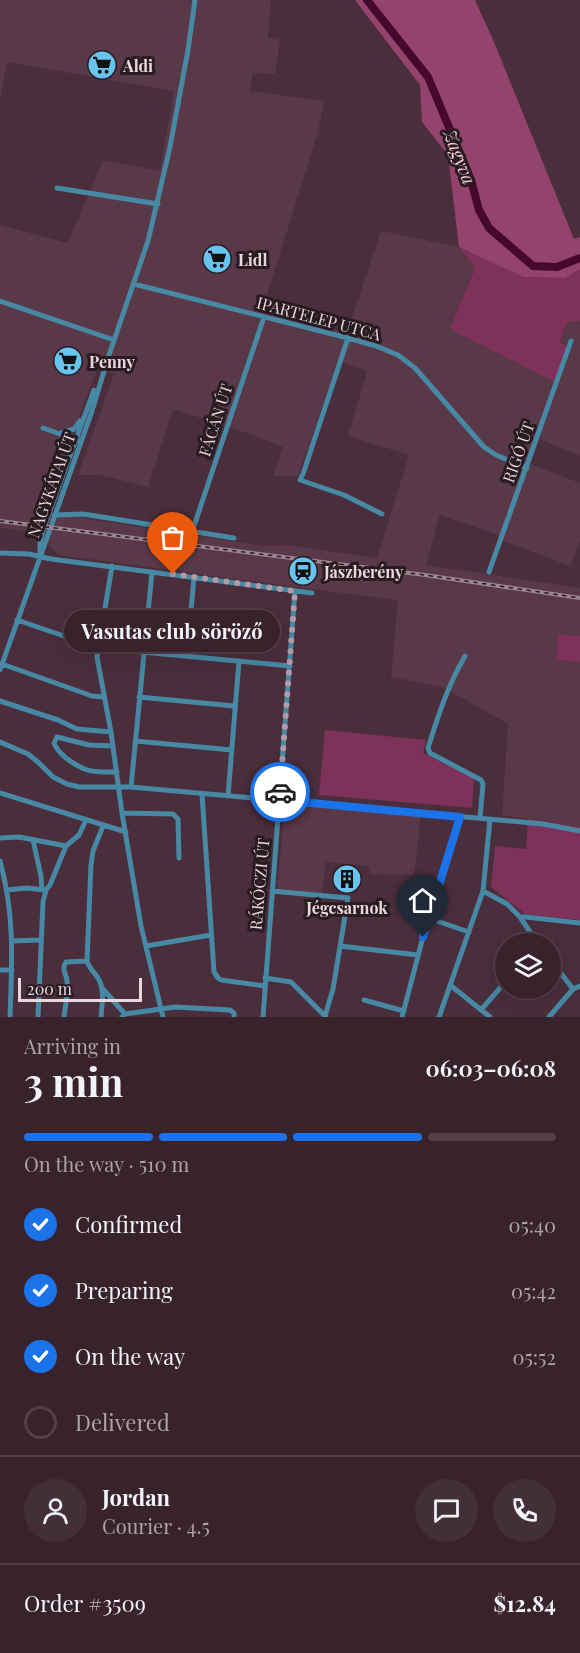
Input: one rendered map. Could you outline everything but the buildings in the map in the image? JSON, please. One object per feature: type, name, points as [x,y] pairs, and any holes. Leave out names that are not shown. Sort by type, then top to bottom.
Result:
[{"type":"street","name":"NAGYKÁTAI ÚT","points":[[39,556],[148,241],[158,204],[188,50],[195,0]]},
{"type":"street","points":[[57,188],[158,204]]},
{"type":"street","name":"IPARTELEP UTCA","points":[[134,284],[376,346],[398,355],[415,368],[484,447],[526,468]]},
{"type":"street","points":[[0,301],[114,340]]},
{"type":"street","name":"FÁCÁN ÚT","points":[[192,532],[264,317]]},
{"type":"street","points":[[348,339],[300,480],[344,495],[382,514]]},
{"type":"street","name":"RIGÓ ÚT","points":[[489,572],[571,341]]},
{"type":"street","name":"NAGYKÁTAI ÚT","points":[[39,556],[44,527],[67,464],[79,440],[86,409],[108,358]]},
{"type":"street","points":[[59,434],[79,425],[86,409]]},
{"type":"street","points":[[43,428],[79,440]]},
{"type":"street","points":[[59,434],[69,444],[67,464]]},
{"type":"street","points":[[54,515],[83,514],[234,538]]},
{"type":"street","points":[[0,553],[29,554],[312,593]]},
{"type":"street","points":[[39,556],[17,620],[3,651],[1,667],[92,696],[104,697]]},
{"type":"street","points":[[112,566],[97,657],[141,926],[163,1014]]},
{"type":"street","points":[[131,788],[152,572]]},
{"type":"street","points":[[187,655],[194,577]]},
{"type":"street","name":"RÁKÓCZI ÚT","points":[[263,1017],[295,591]]},
{"type":"street","points":[[17,620],[99,648],[290,666]]},
{"type":"street","points":[[465,656],[454,675],[428,748],[430,753],[482,780],[480,818]]},
{"type":"street","points":[[228,796],[238,661]]},
{"type":"street","points":[[139,697],[234,706]]},
{"type":"street","points":[[0,700],[77,729],[111,732]]},
{"type":"street","points":[[113,746],[89,745],[57,737],[54,743],[60,753],[79,768],[90,771],[117,772]]},
{"type":"street","points":[[135,741],[232,750]]},
{"type":"street","points":[[0,742],[28,754],[53,777],[67,784],[79,786],[119,787],[480,818],[543,824],[580,831]]},
{"type":"street","points":[[0,793],[126,832]]},
{"type":"street","points":[[202,794],[214,972],[221,980],[265,986]]},
{"type":"street","points":[[122,813],[173,814],[178,819],[179,858]]},
{"type":"street","points":[[364,1000],[403,1014],[428,918],[460,817]]},
{"type":"street","points":[[439,1017],[483,891],[490,819]]},
{"type":"street","points":[[7,890],[27,888],[44,890],[50,885],[66,846],[79,835],[86,820]]},
{"type":"street","points":[[103,826],[93,851],[91,865],[87,961],[88,967],[98,978],[103,989],[123,1016],[163,1014],[175,1007],[230,1010],[234,1013],[234,1017]]},
{"type":"street","points":[[0,838],[33,840],[66,846]]},
{"type":"street","points":[[33,840],[44,890],[38,1017]]},
{"type":"street","points":[[0,861],[12,921],[10,1017]]},
{"type":"street","points":[[272,891],[348,897],[333,989],[326,1017]]},
{"type":"street","points":[[483,891],[507,904],[520,917],[530,933]]},
{"type":"street","points":[[520,917],[580,923]]},
{"type":"street","points":[[428,918],[469,932]]},
{"type":"street","points":[[146,946],[211,935]]},
{"type":"street","points":[[12,941],[40,940]]},
{"type":"street","points":[[340,946],[418,955]]},
{"type":"street","points":[[64,1017],[67,981],[63,971],[64,963],[87,961]]},
{"type":"street","points":[[0,970],[12,970]]},
{"type":"street","points":[[561,973],[573,988]]},
{"type":"street","points":[[265,978],[291,982],[326,1017]]},
{"type":"street","points":[[450,985],[490,1017]]},
{"type":"street","points":[[549,1017],[573,988],[580,986]]},
{"type":"street","points":[[101,1017],[103,989]]},
{"type":"street","points":[[482,1010],[495,994]]},
{"type":"shaded area","points":[[0,0],[271,0],[268,38],[280,40],[275,74],[253,73],[250,91],[324,101],[318,132],[262,311],[347,333],[381,231],[459,247],[475,267],[451,329],[568,347],[560,342],[567,322],[580,321],[580,456],[539,439],[530,464],[580,483],[580,541],[571,566],[503,541],[504,537],[440,515],[426,565],[580,588],[580,636],[559,634],[556,660],[580,662],[580,827],[502,815],[508,724],[443,687],[391,677],[398,600],[59,555],[34,532],[0,528],[0,225],[68,243],[103,160],[160,171],[174,91],[7,62],[0,100]],"holes":[[[338,361],[367,371],[348,436],[409,455],[377,558],[287,545],[263,546],[44,512],[98,367],[114,374],[78,475],[101,475],[148,487],[173,409],[283,447],[273,476],[298,476]]]},
{"type":"shaded area","points":[[355,0],[475,0],[574,239],[580,237],[580,269],[565,278],[523,277],[459,247],[448,155],[422,122],[420,85]]},
{"type":"shaded area","points":[[459,247],[523,277],[565,278],[580,269],[580,321],[567,322],[560,342],[568,347],[555,382],[450,329],[475,268]]},
{"type":"shaded area","points":[[558,634],[580,636],[580,662],[556,660]]},
{"type":"shaded area","points":[[325,730],[426,740],[423,753],[474,778],[472,808],[319,795]]},
{"type":"shaded area","points":[[285,804],[421,815],[414,875],[370,874],[369,866],[326,862],[322,894],[277,889]]},
{"type":"shaded area","points":[[528,819],[580,827],[580,920],[525,914],[491,887],[495,846],[526,849]]},
{"type":"waterway","name":"Zagyva","points":[[367,0],[428,77],[471,180],[479,210],[489,228],[533,266],[557,267],[580,258]]},
{"type":"railway","points":[[0,521],[425,575],[580,598]]},
{"type":"way so far","points":[[173,574],[295,591],[280,792]]},
{"type":"place","name":"Aldi","points":[[102,65]]},
{"type":"place","name":"Lidl","points":[[217,259]]},
{"type":"place","name":"Penny","points":[[68,361]]},
{"type":"place","name":"Jászberény","points":[[303,571]]},
{"type":"place","name":"Vasutas club söröző","points":[[173,574]]},
{"type":"place","name":"Jégcsarnok","points":[[347,879]]},
{"type":"route","points":[[280,792],[279,800],[460,817],[423,937]]}]
